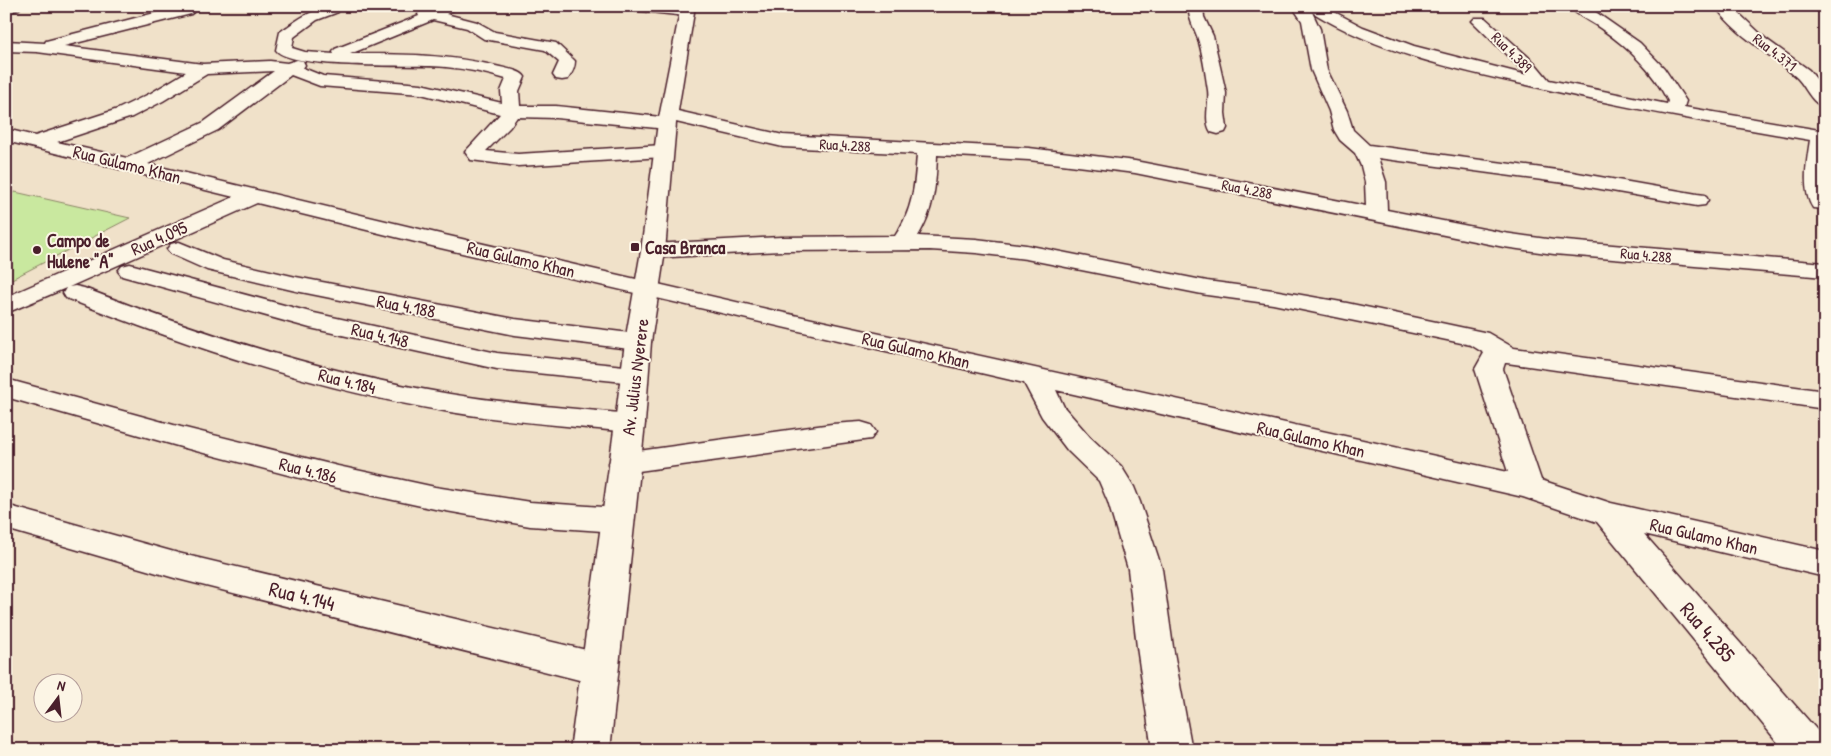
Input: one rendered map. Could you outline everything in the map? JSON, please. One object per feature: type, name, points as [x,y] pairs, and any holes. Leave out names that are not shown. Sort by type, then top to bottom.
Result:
[{"type":"street","points":[[6,9],[14,6]]},
{"type":"street","points":[[37,47],[186,11],[191,8],[189,6]]},
{"type":"street","points":[[413,6],[428,16],[472,26],[490,36],[550,46],[567,61],[567,66],[562,74]]},
{"type":"street","points":[[129,165],[211,126],[289,68],[391,34],[452,6]]},
{"type":"street","points":[[632,6],[687,9]]},
{"type":"street","points":[[1196,6],[1196,17],[1205,36],[1216,93],[1218,128]]},
{"type":"street","points":[[1576,6],[1615,32],[1657,68],[1677,101],[1674,110]]},
{"type":"street","name":"Rua 4.371","points":[[1722,6],[1760,42],[1803,74],[1825,102]]},
{"type":"street","points":[[1376,214],[1377,195],[1375,178],[1364,150],[1347,136],[1342,128],[1338,109],[1322,81],[1317,67],[1315,41],[1307,14],[1308,7],[1355,29],[1473,68],[1674,110],[1822,136],[1816,164],[1816,185],[1821,202]]},
{"type":"street","points":[[333,9],[312,17],[285,36],[284,50],[321,58],[439,60],[488,67],[516,77],[510,91],[511,111],[478,148],[476,152],[478,156],[518,160],[663,152]]},
{"type":"street","name":"Av. Julius Nyerere","points":[[590,750],[630,423],[638,342],[653,251],[663,152],[687,9]]},
{"type":"street","name":"Rua 4.389","points":[[1480,21],[1528,66],[1543,84]]},
{"type":"street","points":[[6,46],[37,47],[203,69],[270,66],[289,68]]},
{"type":"street","name":"Rua 4.288","points":[[289,68],[320,81],[421,89],[511,111],[668,119],[783,141],[1038,155],[1135,167],[1504,240],[1554,247],[1825,270]]},
{"type":"street","points":[[36,142],[125,113],[157,97],[203,69]]},
{"type":"street","name":"Rua Gulamo Khan","points":[[6,135],[436,240],[1528,487],[1608,514],[1825,564]]},
{"type":"street","points":[[902,243],[919,217],[924,204],[927,148]]},
{"type":"street","points":[[1364,150],[1572,178],[1698,200]]},
{"type":"street","name":"Rua 4.095","points":[[6,306],[257,195]]},
{"type":"street","points":[[653,251],[780,244],[879,245],[902,243],[954,244],[1026,252],[1207,288],[1310,304],[1479,339],[1507,355]]},
{"type":"street","name":"Rua 4.188","points":[[179,249],[215,265],[236,271],[457,317],[515,327],[638,342]]},
{"type":"street","name":"Rua 4.148","points":[[130,271],[310,320],[489,359],[536,366],[634,375]]},
{"type":"street","name":"Rua 4.184","points":[[75,293],[137,318],[231,349],[344,381],[424,399],[493,409],[630,423]]},
{"type":"street","points":[[1528,487],[1489,369],[1494,357],[1507,355],[1825,400]]},
{"type":"street","points":[[1036,377],[1052,411],[1079,444],[1110,474],[1124,502],[1145,569],[1172,750]]},
{"type":"street","name":"Rua 4.186","points":[[6,388],[181,437],[338,477],[406,492],[530,514],[617,520]]},
{"type":"street","points":[[624,463],[832,434],[861,432]]},
{"type":"street","name":"Rua 4.285","points":[[1608,514],[1809,750]]},
{"type":"street","name":"Rua 4.144","points":[[6,518],[178,566],[599,669]]},
{"type":"green space","name":"Campo de Hulene \"A\"","points":[[15,192],[130,218],[6,282],[6,196]]},
{"type":"place","name":"Casa Branca","points":[[635,247]]},
{"type":"place","name":"Campo de Hulene \"A\"","points":[[37,250]]}]
